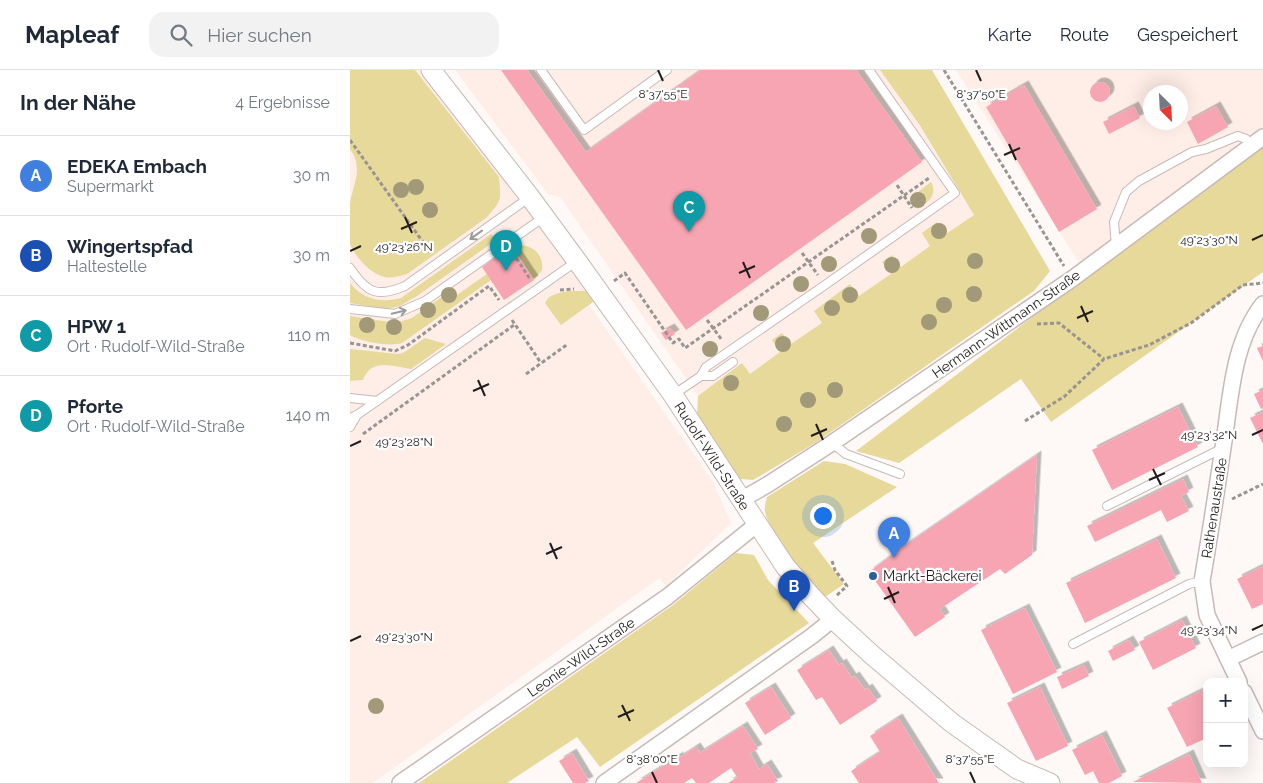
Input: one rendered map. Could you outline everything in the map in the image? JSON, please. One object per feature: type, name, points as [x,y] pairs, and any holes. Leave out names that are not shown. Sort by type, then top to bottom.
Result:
[{"type":"street","name":"Rudolf-Wild-Straße","points":[[431,70],[530,197],[673,395],[756,525],[785,566],[827,614],[912,691],[952,723],[1018,769],[1050,783]]},
{"type":"street","name":"Hermann-Wittmann-Straße","points":[[741,500],[832,443],[1072,279],[1263,137]]},
{"type":"street","name":"Rathenaustraße","points":[[1237,678],[1208,615],[1202,581],[1234,375],[1244,336],[1263,304]]},
{"type":"street","name":"Leonie-Wild-Straße","points":[[400,783],[667,597],[756,525]]},
{"type":"street","points":[[604,783],[812,636],[827,614]]},
{"type":"street","points":[[1228,659],[1263,642]]},
{"type":"street","points":[[1248,700],[1263,730]]},
{"type":"lane","points":[[541,70],[584,130],[667,70]]},
{"type":"lane","points":[[673,395],[700,376],[706,367],[955,193],[869,70]]},
{"type":"lane","points":[[1116,246],[1114,222],[1126,192],[1139,182],[1192,152],[1206,149],[1238,136],[1246,139],[1250,145]]},
{"type":"lane","points":[[350,268],[368,288],[377,293],[390,292],[405,286],[530,197]]},
{"type":"lane","points":[[350,309],[396,314],[425,302],[544,217]]},
{"type":"lane","points":[[350,427],[354,417],[577,261]]},
{"type":"lane","points":[[700,376],[713,376],[733,362]]},
{"type":"lane","points":[[350,398],[377,402]]},
{"type":"lane","points":[[832,443],[846,454],[900,474]]},
{"type":"lane","points":[[1107,506],[1222,448]]},
{"type":"lane","points":[[1073,644],[1189,584],[1202,581]]},
{"type":"path","points":[[944,70],[1072,279]]},
{"type":"path","points":[[350,140],[437,263]]},
{"type":"path","points":[[557,291],[563,289],[587,289],[592,297],[625,273],[673,343],[679,339],[685,348],[939,170]]},
{"type":"path","points":[[897,185],[919,218]]},
{"type":"path","points":[[504,257],[512,251],[531,279]]},
{"type":"path","points":[[802,254],[808,262]]},
{"type":"path","points":[[1025,421],[1066,396],[1104,359],[1149,345],[1190,323],[1243,286],[1263,283]]},
{"type":"path","points":[[350,343],[395,351],[408,345],[489,286]]},
{"type":"path","points":[[506,311],[541,363]]},
{"type":"path","points":[[512,320],[517,316]]},
{"type":"path","points":[[707,320],[730,351]]},
{"type":"path","points":[[1034,325],[1059,323],[1104,359]]},
{"type":"path","points":[[358,437],[514,325]]},
{"type":"path","points":[[526,374],[568,344]]},
{"type":"path","points":[[1214,509],[1263,484]]},
{"type":"path","points":[[827,614],[847,586],[835,570],[832,561]]},
{"type":"shaded area","points":[[350,70],[431,70],[602,297],[589,305],[713,482],[731,523],[666,586],[659,578],[373,783],[350,783]]},
{"type":"shaded area","points":[[350,70],[415,70],[499,177],[499,200],[486,218],[407,274],[401,276],[387,277],[373,272],[360,260],[350,243],[350,204],[357,170],[354,156],[350,149]]},
{"type":"shaded area","points":[[455,70],[886,70],[1015,282],[748,468],[560,197],[548,194]]},
{"type":"shaded area","points":[[880,70],[932,70],[1050,271],[1034,291],[815,443],[753,480],[740,479],[697,416],[698,396],[742,363],[750,374],[780,352],[772,340],[782,333],[791,344],[822,323],[814,311],[850,284],[859,296],[891,274],[882,262],[892,255],[901,267],[930,246],[922,233],[937,222],[946,234],[974,215],[919,124]]},
{"type":"shaded area","points":[[956,70],[1263,70],[1263,132],[1082,267]]},
{"type":"shaded area","points":[[1263,142],[1263,272],[1051,422],[1021,379],[899,463],[856,451]]},
{"type":"shaded area","points":[[931,182],[933,195],[918,209],[910,198]]},
{"type":"shaded area","points":[[491,234],[496,240],[400,306],[387,309],[350,303],[350,283],[355,289],[373,299],[401,298]]},
{"type":"shaded area","points":[[519,245],[533,249],[539,255],[542,270],[534,280],[512,247]]},
{"type":"shaded area","points":[[487,274],[491,280],[402,343],[376,343],[361,340],[350,335],[350,316],[396,323],[412,318],[453,289],[457,295]]},
{"type":"shaded area","points":[[568,291],[586,291],[593,302],[561,325],[545,303],[552,296]]},
{"type":"shaded area","points":[[425,338],[446,344],[411,369],[390,365],[377,366],[367,373],[363,380],[350,381],[350,349],[397,354],[403,353]]},
{"type":"shaded area","points":[[824,461],[845,464],[897,487],[813,543],[844,584],[825,597],[782,546],[769,524],[765,510],[767,497]]},
{"type":"shaded area","points":[[736,553],[754,555],[768,580],[809,623],[600,767],[577,737],[507,783],[419,783],[673,605]]},
{"type":"building","points":[[501,70],[527,70],[586,152],[701,70],[856,70],[922,162],[686,330]]},
{"type":"building","points":[[1100,82],[1107,85],[1110,92],[1107,99],[1100,102],[1093,99],[1090,92],[1093,85]]},
{"type":"building","points":[[1024,85],[1097,209],[1059,232],[986,107]]},
{"type":"building","points":[[1134,106],[1140,118],[1109,134],[1103,122]]},
{"type":"building","points":[[1216,106],[1228,127],[1198,144],[1188,121]]},
{"type":"building","points":[[512,247],[534,280],[504,300],[482,267]]},
{"type":"building","points":[[670,328],[675,334],[666,340],[661,333]]},
{"type":"building","points":[[1263,346],[1263,361],[1257,348]]},
{"type":"building","points":[[1263,390],[1263,408],[1261,409],[1254,394]]},
{"type":"building","points":[[1178,407],[1198,447],[1112,490],[1092,450]]},
{"type":"building","points":[[1263,412],[1263,444],[1250,418]]},
{"type":"building","points":[[1037,455],[1032,555],[1005,574],[1000,569],[940,609],[945,617],[915,637],[869,572]]},
{"type":"building","points":[[1183,479],[1189,492],[1181,496],[1189,511],[1167,522],[1161,510],[1095,542],[1087,526]]},
{"type":"building","points":[[1157,539],[1176,578],[1085,623],[1066,583]]},
{"type":"building","points":[[1263,566],[1263,604],[1252,609],[1237,579]]},
{"type":"building","points":[[1025,608],[1057,672],[1013,694],[981,630]]},
{"type":"building","points":[[1182,620],[1196,648],[1153,670],[1139,642]]},
{"type":"building","points":[[1129,640],[1135,650],[1113,661],[1108,651]]},
{"type":"building","points":[[829,650],[839,665],[842,663],[852,678],[855,676],[865,690],[868,688],[877,701],[840,725],[822,697],[816,700],[797,670]]},
{"type":"building","points":[[1084,665],[1089,676],[1062,689],[1057,677]]},
{"type":"building","points":[[771,687],[791,718],[765,735],[745,703]]},
{"type":"building","points":[[1040,687],[1068,746],[1036,761],[1007,703]]},
{"type":"building","points":[[1203,690],[1203,740],[1187,747],[1167,708]]},
{"type":"building","points":[[898,718],[939,783],[859,783],[851,771],[880,752],[870,736]]},
{"type":"building","points":[[743,726],[758,749],[750,753],[759,769],[767,764],[778,781],[774,783],[728,783],[737,777],[731,768],[709,783],[696,783],[692,778],[684,783],[636,783],[696,747],[700,753]]},
{"type":"building","points":[[1102,735],[1122,776],[1109,783],[1099,783],[1093,771],[1085,775],[1072,750]]},
{"type":"building","points":[[572,753],[589,781],[573,783],[559,761]]},
{"type":"building","points":[[1189,754],[1202,783],[1133,782]]},
{"type":"place","name":"HPW 1","points":[[689,232]]},
{"type":"place","name":"Pforte","points":[[506,271]]},
{"type":"place","name":"EDEKA Embach","points":[[894,558]]},
{"type":"place","name":"Markt-Bäckerei","points":[[873,576]]},
{"type":"place","name":"Wingertspfad","points":[[794,611]]}]
